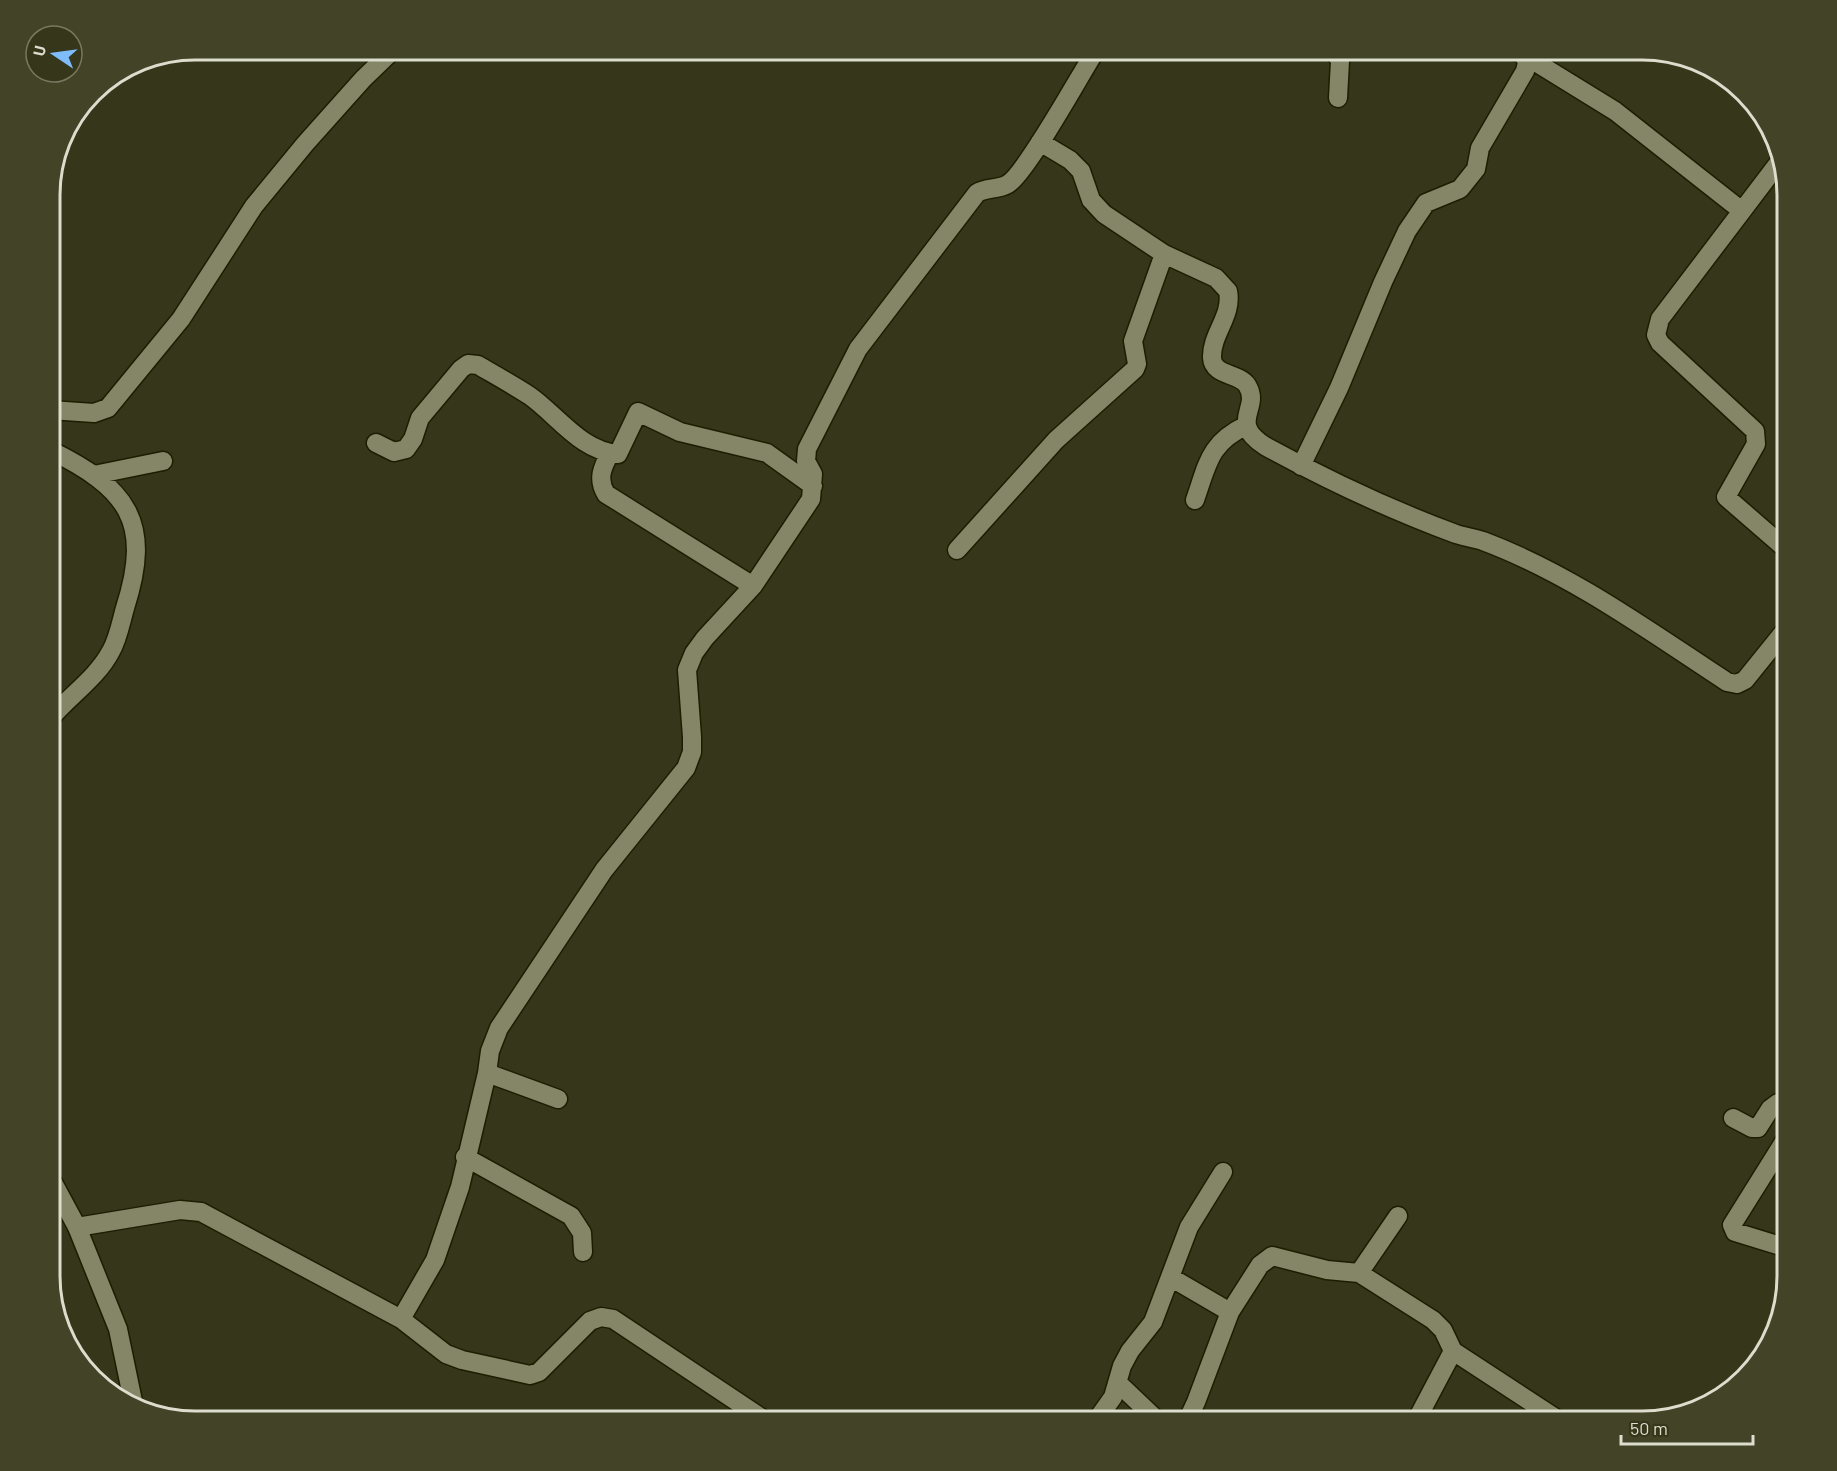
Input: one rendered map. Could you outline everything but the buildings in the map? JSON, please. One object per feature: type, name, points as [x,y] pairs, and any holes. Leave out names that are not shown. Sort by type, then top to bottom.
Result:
[{"type":"street","points":[[60,411],[94,413],[108,408],[181,319],[254,206],[327,120],[384,60]]},
{"type":"street","points":[[401,1319],[435,1260],[460,1187],[465,1157],[487,1074],[490,1051],[499,1028],[532,975],[604,870],[686,768],[692,752],[687,670],[694,653],[753,586],[812,499],[813,474],[806,461],[807,449],[860,345],[977,193],[1008,184],[1040,142],[1090,60]]},
{"type":"street","points":[[1338,98],[1340,60]]},
{"type":"street","points":[[1301,466],[1339,388],[1407,231],[1426,203],[1460,189],[1476,169],[1480,148],[1525,71],[1527,63],[1525,60]]},
{"type":"street","points":[[1531,60],[1615,111],[1742,211]]},
{"type":"street","points":[[1040,142],[1070,160],[1081,171],[1094,206],[1164,254],[1216,278],[1228,291],[1230,302],[1228,311],[1213,351],[1212,360],[1216,369],[1246,383],[1250,393],[1247,425],[1250,436],[1301,466],[1364,496],[1457,534],[1483,541],[1571,583],[1616,609],[1727,682],[1737,684],[1745,680],[1777,641]]},
{"type":"street","points":[[1774,169],[1660,319],[1656,335],[1660,343],[1755,432],[1756,444],[1726,497],[1777,541]]},
{"type":"street","points":[[957,550],[1056,440],[1135,369],[1137,364],[1133,341],[1164,254]]},
{"type":"street","points":[[376,443],[394,452],[406,449],[413,439],[420,418],[468,364],[478,365],[522,392],[579,438],[601,451],[618,454],[638,412],[680,432],[767,453],[813,486]]},
{"type":"street","points":[[1195,500],[1217,444],[1227,434],[1247,425]]},
{"type":"street","points":[[610,453],[602,468],[600,484],[606,494],[753,586]]},
{"type":"street","points":[[60,456],[94,475],[122,500],[134,522],[136,551],[132,588],[111,651],[81,688],[60,709]]},
{"type":"street","points":[[94,475],[163,461]]},
{"type":"street","points":[[487,1074],[558,1099]]},
{"type":"street","points":[[1733,1118],[1752,1128],[1758,1128],[1773,1105],[1777,1103]]},
{"type":"street","points":[[1777,1154],[1734,1222],[1732,1229],[1777,1244]]},
{"type":"street","points":[[465,1157],[571,1216],[582,1233],[583,1252]]},
{"type":"street","points":[[1103,1411],[1113,1397],[1122,1366],[1153,1322],[1189,1227],[1224,1172]]},
{"type":"street","points":[[60,1196],[77,1227],[118,1329],[132,1395]]},
{"type":"street","points":[[77,1227],[180,1210],[201,1212],[401,1319],[446,1354],[462,1360],[530,1375],[539,1372],[590,1321],[601,1317],[613,1319],[750,1411]]},
{"type":"street","points":[[1359,1273],[1398,1216]]},
{"type":"street","points":[[1192,1411],[1230,1312],[1260,1265],[1272,1256],[1327,1270],[1359,1273],[1433,1320],[1443,1330],[1453,1351],[1543,1411]]},
{"type":"street","points":[[1170,1278],[1230,1312]]},
{"type":"street","points":[[1422,1411],[1453,1351]]},
{"type":"street","points":[[1118,1383],[1147,1411]]}]
